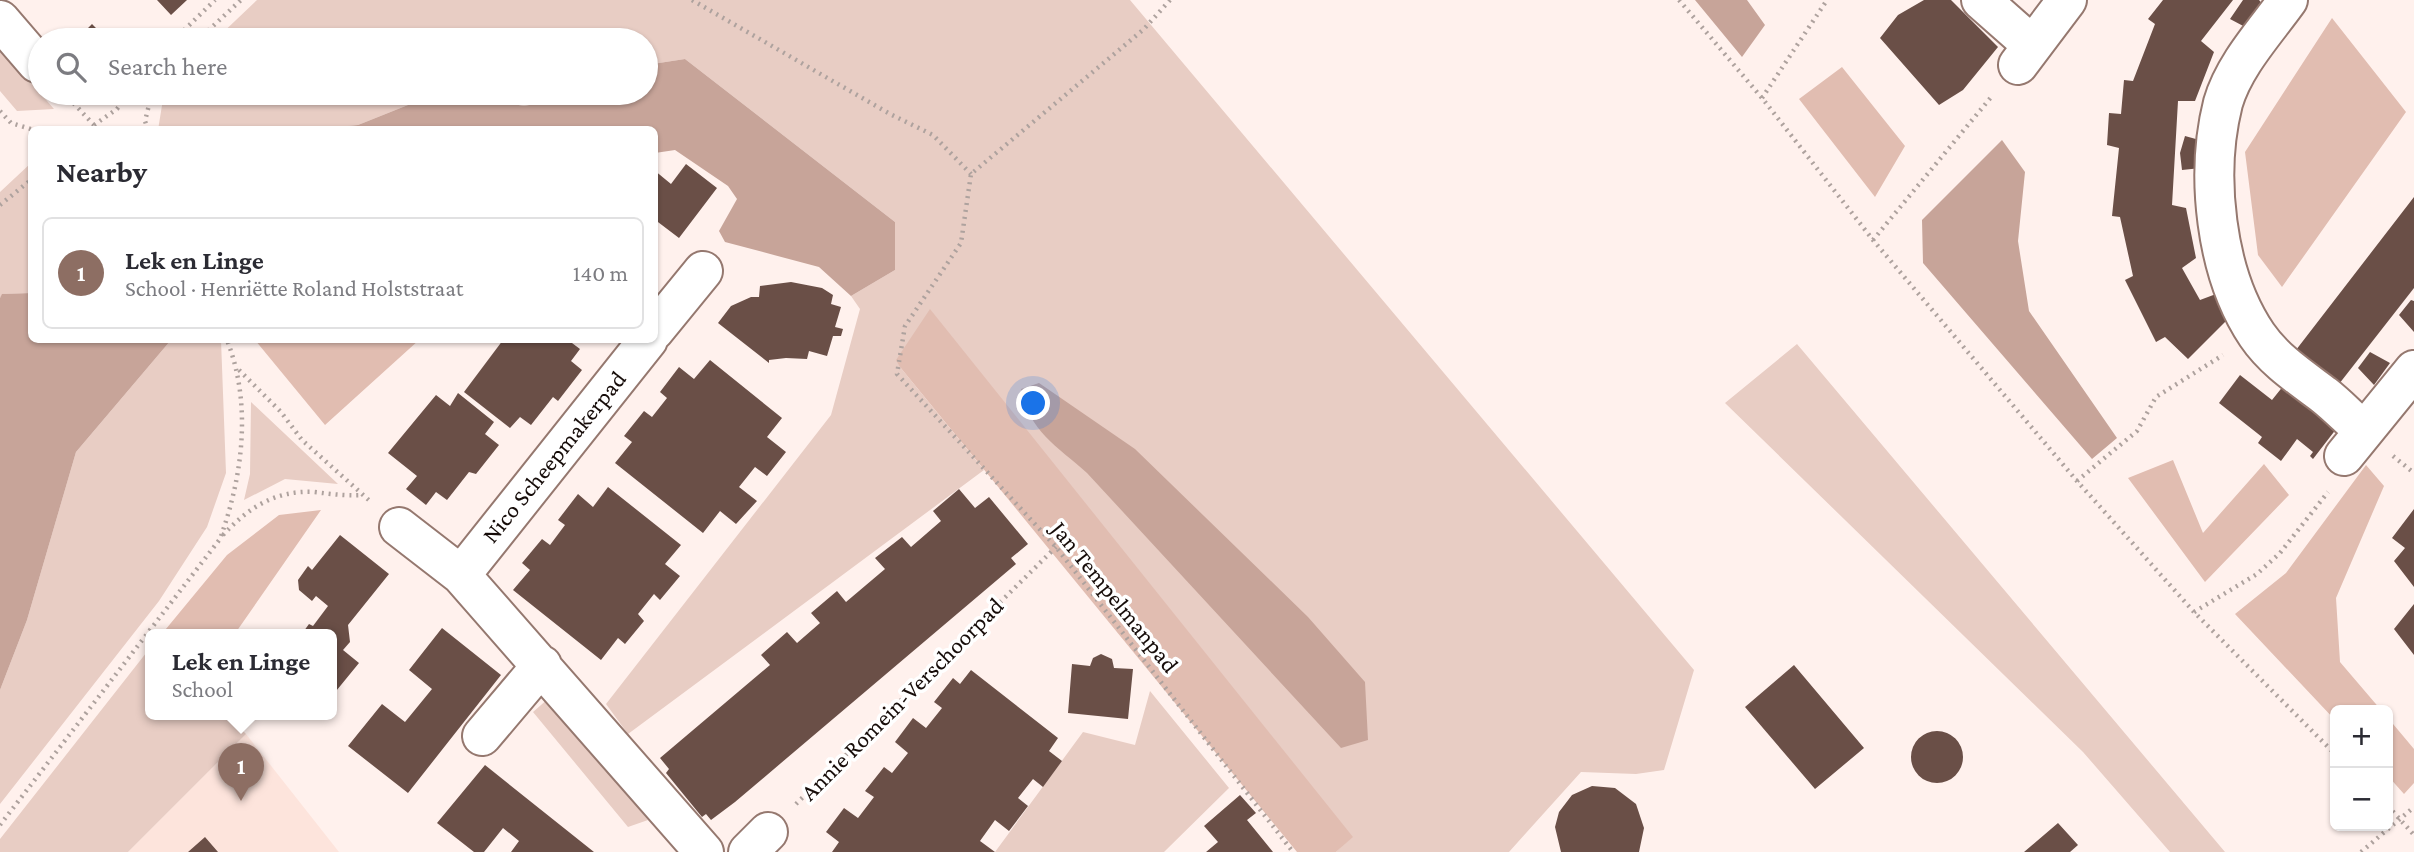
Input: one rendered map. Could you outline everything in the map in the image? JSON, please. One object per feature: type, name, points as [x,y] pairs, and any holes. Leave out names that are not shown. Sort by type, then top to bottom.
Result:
[{"type":"street","points":[[1981,0],[2025,55],[2067,0]]},
{"type":"street","points":[[2288,0],[2239,68],[2224,102],[2217,145],[2217,230],[2231,275],[2257,335],[2294,375],[2324,395],[2353,443],[2414,370]]},
{"type":"street","points":[[0,20],[28,53]]},
{"type":"street","points":[[658,326],[703,271]]},
{"type":"street","name":"Nico Scheepmakerpad","points":[[461,575],[646,343]]},
{"type":"street","points":[[398,527],[461,575],[704,852]]},
{"type":"street","points":[[482,736],[542,665]]},
{"type":"path","points":[[186,28],[215,0]]},
{"type":"path","points":[[211,28],[241,0]]},
{"type":"path","points":[[692,0],[890,114],[933,135],[971,174],[1144,29],[1170,0]]},
{"type":"path","points":[[1679,0],[1762,98],[1873,240],[2077,481],[2194,612],[2330,749]]},
{"type":"path","points":[[1762,98],[1827,0]]},
{"type":"path","points":[[1873,240],[2025,55]]},
{"type":"path","points":[[74,105],[92,126]]},
{"type":"path","points":[[94,126],[120,105]]},
{"type":"path","points":[[147,126],[145,121],[149,105]]},
{"type":"path","points":[[0,111],[11,123],[28,128]]},
{"type":"path","name":"Jan Tempelmanpad","points":[[971,174],[961,243],[905,326],[897,374],[1056,547],[1293,852]]},
{"type":"path","points":[[0,205],[28,182]]},
{"type":"path","points":[[2077,481],[2137,431],[2156,397],[2257,335]]},
{"type":"path","points":[[220,539],[236,492],[240,465],[242,412],[237,387],[238,369],[228,343]]},
{"type":"path","points":[[238,369],[281,412],[302,440],[398,527]]},
{"type":"path","points":[[2194,612],[2257,574],[2280,553],[2326,497],[2353,443]]},
{"type":"path","points":[[151,629],[220,539],[241,516],[260,503],[298,492],[337,497],[363,495]]},
{"type":"path","name":"Annie Romein-Verschoorpad","points":[[758,842],[1056,547]]},
{"type":"path","points":[[0,825],[145,636]]},
{"type":"path","points":[[2361,852],[2414,807]]},
{"type":"path","points":[[2393,811],[2414,835]]},
{"type":"shaded area","points":[[257,0],[1130,0],[1694,670],[1664,770],[1636,774],[1581,772],[1509,852],[1336,852],[1352,837],[930,310],[900,367],[984,470],[628,734],[606,704],[831,415],[860,309],[851,296],[895,270],[895,222],[685,59],[658,63],[658,28],[228,28]]},
{"type":"shaded area","points":[[1695,0],[1747,0],[1765,25],[1742,57]]},
{"type":"shaded area","points":[[2332,18],[2406,112],[2282,287],[2258,255],[2245,152]]},
{"type":"shaded area","points":[[0,47],[28,79],[28,105],[51,105],[54,109],[17,111],[0,91]]},
{"type":"shaded area","points":[[685,59],[895,222],[895,270],[851,296],[819,267],[725,242],[719,231],[737,199],[728,186],[675,150],[658,153],[658,126],[348,126],[358,125],[408,105],[658,105],[658,63]]},
{"type":"shaded area","points":[[1842,67],[1905,146],[1875,197],[1799,99]]},
{"type":"shaded area","points":[[162,105],[408,105],[358,125],[348,126],[159,126]]},
{"type":"shaded area","points":[[2002,140],[2025,172],[2018,241],[2029,311],[2117,438],[2092,459],[1923,263],[1922,220]]},
{"type":"shaded area","points":[[28,166],[28,293],[3,294],[0,298],[0,192]]},
{"type":"shaded area","points":[[28,293],[28,343],[168,343],[76,452],[27,620],[0,690],[0,298],[2,294]]},
{"type":"shaded area","points":[[930,309],[1353,837],[1336,852],[1297,852],[900,367],[896,360]]},
{"type":"shaded area","points":[[168,343],[221,343],[226,473],[207,527],[159,601],[0,804],[0,690],[27,620],[76,452]]},
{"type":"shaded area","points":[[257,343],[416,343],[325,425]]},
{"type":"shaded area","points":[[1797,344],[2225,852],[2170,852],[2083,752],[1725,403]]},
{"type":"shaded area","points":[[1039,383],[1135,449],[1308,617],[1365,682],[1368,740],[1341,748],[1087,473],[1046,437],[1030,416],[1021,389]]},
{"type":"shaded area","points":[[251,402],[338,484],[285,479],[244,500],[250,474]]},
{"type":"shaded area","points":[[2173,460],[2203,533],[2264,464],[2289,495],[2205,582],[2128,478]]},
{"type":"shaded area","points":[[2366,465],[2384,486],[2336,598],[2340,662],[2377,705],[2330,705],[2330,715],[2235,614],[2286,573]]},
{"type":"shaded area","points":[[321,510],[238,629],[166,629],[227,555],[279,515]]},
{"type":"shaded area","points":[[145,654],[145,720],[232,720],[246,734],[128,852],[0,852],[0,839]]},
{"type":"shaded area","points":[[1150,691],[1229,788],[1164,852],[995,852],[1083,732],[1135,745]]},
{"type":"shaded area","points":[[549,698],[648,820],[628,827],[533,712]]},
{"type":"shaded area","points":[[2393,724],[2414,749],[2414,783],[2404,794],[2393,782]]},
{"type":"shaded area","points":[[246,734],[339,852],[128,852]]},
{"type":"building","points":[[157,0],[187,0],[171,15]]},
{"type":"building","points":[[1924,0],[1951,0],[1998,47],[1963,90],[1939,105],[1880,38],[1898,15]]},
{"type":"building","points":[[2163,0],[2233,0],[2201,41],[2214,52],[2195,101],[2178,101],[2172,205],[2186,208],[2196,258],[2182,268],[2200,300],[2216,294],[2234,313],[2188,359],[2165,337],[2156,342],[2125,280],[2133,276],[2120,217],[2112,216],[2119,148],[2107,145],[2109,113],[2121,114],[2124,80],[2133,81],[2155,24],[2148,19]]},
{"type":"building","points":[[2243,0],[2259,0],[2265,7],[2247,28],[2230,19]]},
{"type":"building","points":[[2185,136],[2203,141],[2201,168],[2182,170],[2180,153]]},
{"type":"building","points":[[686,164],[717,188],[679,238],[658,222],[658,173],[671,184]]},
{"type":"building","points":[[2414,197],[2414,288],[2339,384],[2296,350]]},
{"type":"building","points":[[791,282],[822,288],[833,295],[831,304],[841,307],[835,327],[843,329],[841,336],[833,336],[827,356],[809,351],[807,359],[786,358],[769,360],[769,363],[718,323],[731,306],[751,297],[759,297],[760,286]]},
{"type":"building","points":[[2411,300],[2414,301],[2414,332],[2399,315]]},
{"type":"building","points":[[501,343],[572,343],[580,349],[571,361],[582,370],[558,401],[553,397],[531,425],[520,417],[510,428],[464,392]]},
{"type":"building","points":[[2370,352],[2390,363],[2374,385],[2358,368]]},
{"type":"building","points":[[710,360],[782,418],[767,437],[786,452],[767,476],[755,467],[739,487],[757,501],[736,524],[720,511],[703,533],[615,463],[632,442],[624,436],[644,411],[652,417],[667,398],[660,392],[679,367],[694,379]]},
{"type":"building","points":[[2240,375],[2272,400],[2284,385],[2340,424],[2313,459],[2310,456],[2313,452],[2297,439],[2281,461],[2258,443],[2262,437],[2219,403]]},
{"type":"building","points":[[458,393],[494,422],[485,434],[499,445],[476,474],[469,472],[447,500],[436,492],[426,505],[406,489],[417,476],[388,453],[436,395],[450,406]]},
{"type":"building","points":[[608,487],[681,545],[665,564],[680,576],[660,600],[654,594],[638,614],[644,621],[625,644],[618,638],[601,660],[513,590],[530,570],[522,563],[542,539],[550,545],[565,525],[558,520],[578,494],[593,507]]},
{"type":"building","points":[[959,489],[975,508],[989,497],[1028,544],[1011,558],[1016,564],[735,802],[711,820],[706,814],[702,817],[666,773],[669,769],[660,758],[770,665],[761,655],[787,632],[797,643],[820,623],[811,613],[837,591],[846,602],[885,569],[875,558],[902,537],[911,547],[941,521],[933,511]]},
{"type":"building","points":[[2414,509],[2414,587],[2394,561],[2405,548],[2392,538]]},
{"type":"building","points":[[340,535],[389,574],[348,625],[350,642],[343,650],[359,663],[337,690],[337,629],[305,629],[309,624],[313,626],[328,606],[316,596],[312,601],[299,590],[298,580],[308,566],[312,570]]},
{"type":"building","points":[[2414,604],[2414,655],[2394,629]]},
{"type":"building","points":[[442,628],[501,675],[408,793],[348,746],[382,704],[405,722],[432,689],[409,670]]},
{"type":"building","points":[[1101,654],[1112,659],[1114,668],[1133,669],[1128,719],[1068,713],[1072,664],[1090,666],[1093,658]]},
{"type":"building","points":[[1794,665],[1864,748],[1815,789],[1745,707]]},
{"type":"building","points":[[971,670],[1058,738],[1049,751],[1062,761],[1043,787],[1033,779],[1018,798],[1028,806],[1009,831],[995,820],[980,841],[995,852],[832,852],[839,842],[826,832],[844,808],[858,818],[874,797],[865,791],[884,767],[892,773],[908,753],[895,742],[913,718],[926,728],[942,708],[934,702],[953,678],[960,684]]},
{"type":"building","points":[[1937,731],[1947,733],[1955,739],[1961,747],[1961,767],[1955,775],[1947,781],[1937,783],[1927,781],[1919,775],[1913,767],[1911,757],[1913,747],[1919,739],[1927,733]]},
{"type":"building","points":[[485,765],[594,852],[511,852],[519,841],[503,828],[484,852],[474,852],[437,823]]},
{"type":"building","points":[[1592,786],[1615,788],[1636,804],[1644,828],[1639,852],[1561,852],[1555,827],[1559,812],[1572,795]]},
{"type":"building","points":[[1240,795],[1256,813],[1247,820],[1273,852],[1206,852],[1218,842],[1204,826]]},
{"type":"building","points":[[2058,823],[2078,845],[2070,852],[2024,852]]},
{"type":"building","points":[[205,837],[218,852],[188,852]]},
{"type":"place","name":"Lek en Linge","points":[[241,801]]}]
